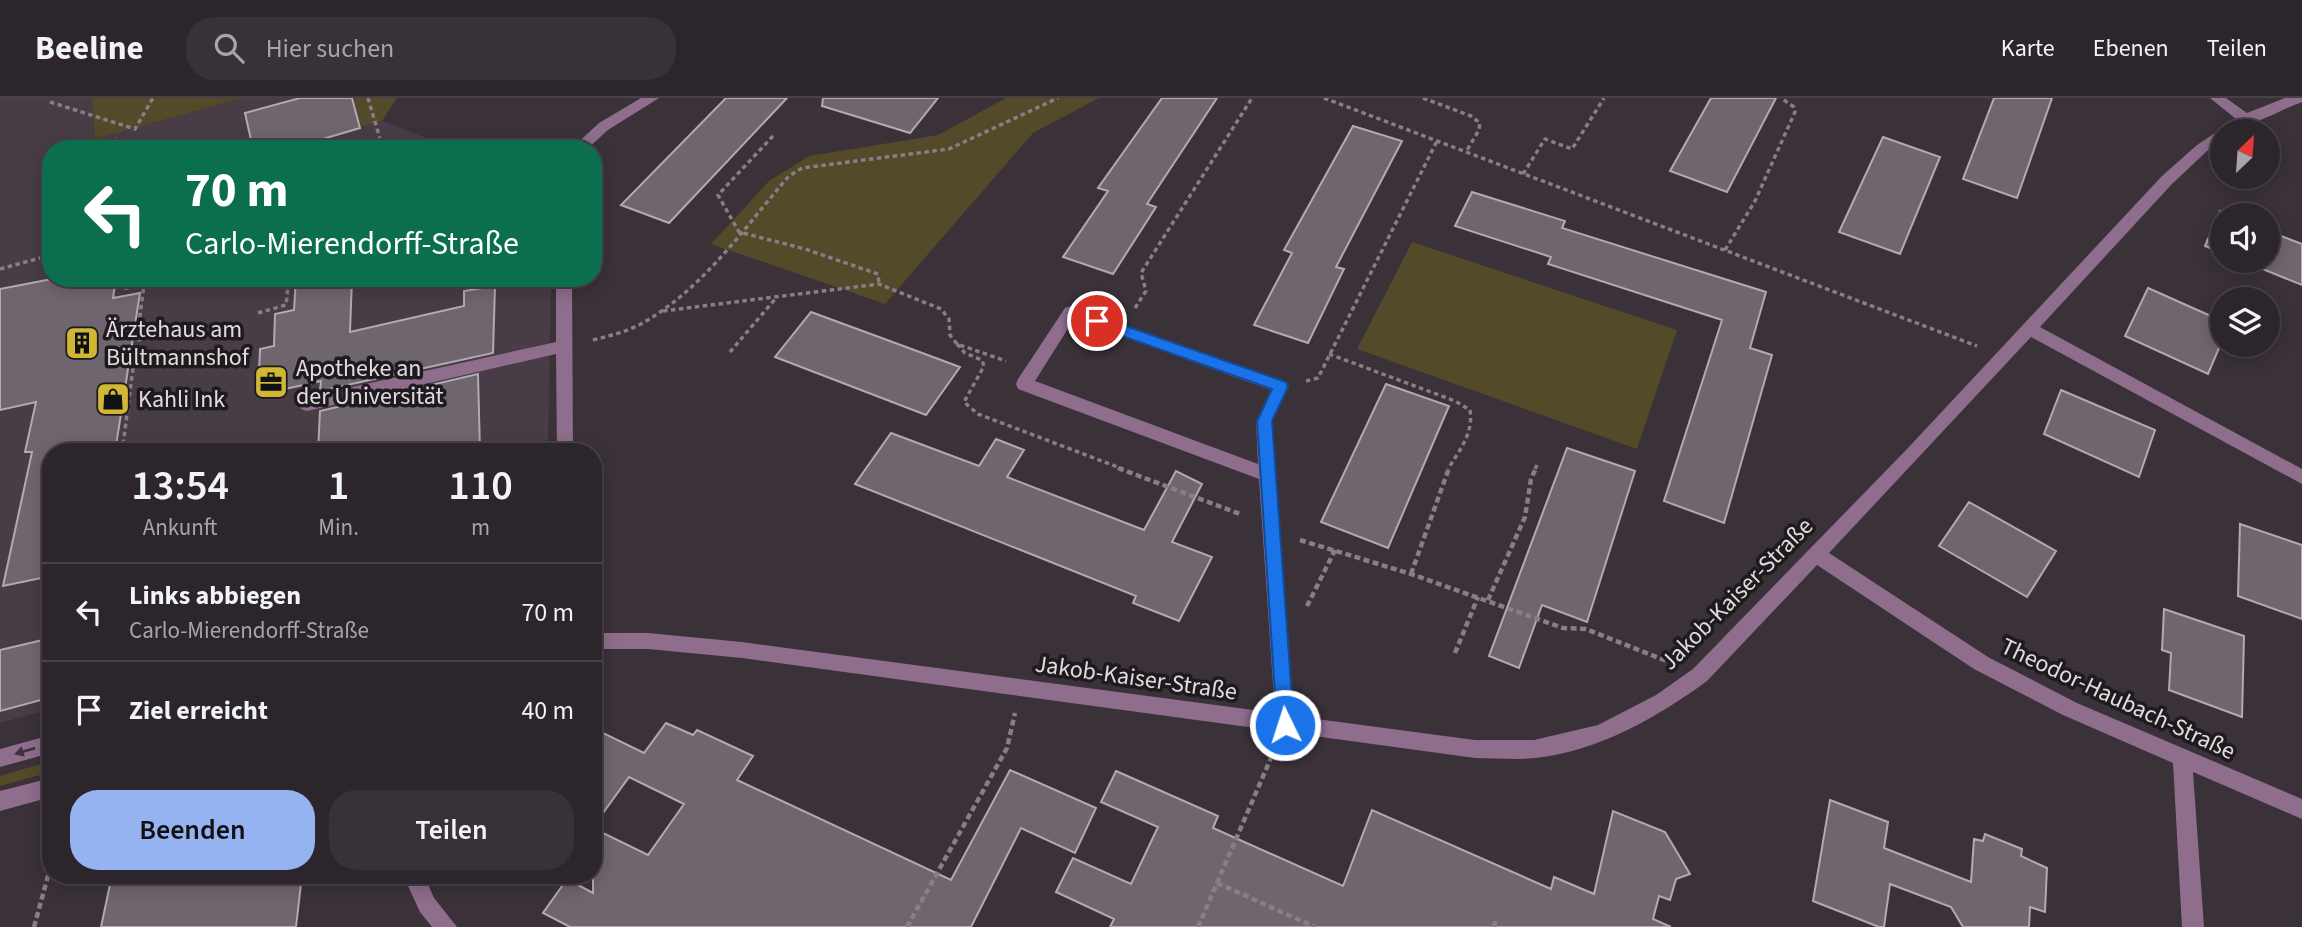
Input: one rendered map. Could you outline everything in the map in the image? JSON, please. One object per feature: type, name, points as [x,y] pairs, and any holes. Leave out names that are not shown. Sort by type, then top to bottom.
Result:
[{"type":"street","points":[[586,140],[613,119],[652,98]]},
{"type":"street","points":[[2217,98],[2246,119],[2298,98]]},
{"type":"street","name":"Jakob-Kaiser-Straße","points":[[602,641],[648,641],[742,650],[1475,750],[1536,748],[1594,735],[1668,700],[1700,675],[2031,329],[2167,180],[2210,143]]},
{"type":"street","points":[[564,287],[565,443]]},
{"type":"street","points":[[1268,475],[1024,384],[1071,312],[1281,387],[1264,421],[1268,475],[1272,530],[1285,725]]},
{"type":"street","points":[[2031,329],[2302,477]]},
{"type":"street","points":[[307,404],[565,346]]},
{"type":"street","name":"Theodor-Haubach-Straße","points":[[1815,554],[1981,663],[2070,709],[2302,809]]},
{"type":"street","points":[[0,758],[42,746]]},
{"type":"street","points":[[2182,756],[2193,927]]},
{"type":"street","points":[[0,801],[42,789]]},
{"type":"street","points":[[418,884],[427,905],[446,927]]},
{"type":"path","points":[[50,102],[135,129],[153,98]]},
{"type":"path","points":[[368,98],[380,140]]},
{"type":"path","points":[[565,346],[613,335],[639,325],[662,311],[715,262],[789,176],[802,168],[949,149],[1058,98]]},
{"type":"path","points":[[1122,330],[1146,291],[1141,273],[1252,98]]},
{"type":"path","points":[[1324,98],[2004,356]]},
{"type":"path","points":[[1423,98],[1471,116],[1480,123],[1479,130],[1466,152]]},
{"type":"path","points":[[1523,174],[1545,139],[1572,149],[1604,98]]},
{"type":"path","points":[[1725,250],[1755,201],[1795,112],[1794,107],[1781,98]]},
{"type":"path","points":[[773,136],[718,195],[739,232],[805,249],[878,274],[879,284]]},
{"type":"path","points":[[113,140],[117,139]]},
{"type":"path","points":[[1281,387],[1318,378],[1437,141]]},
{"type":"path","points":[[0,269],[42,257]]},
{"type":"path","points":[[662,311],[879,284],[941,309],[949,319],[950,335],[957,344],[965,352],[982,360],[984,366],[964,402],[978,414],[1272,530],[1411,574],[1563,628],[1586,629],[1700,675]]},
{"type":"path","points":[[123,443],[144,287]]},
{"type":"path","points":[[258,313],[286,304],[286,287]]},
{"type":"path","points":[[730,352],[776,298]]},
{"type":"path","points":[[137,341],[146,338]]},
{"type":"path","points":[[957,344],[997,358]]},
{"type":"path","points":[[1329,354],[1455,401],[1470,410],[1472,422],[1464,443],[1444,475],[1411,574]]},
{"type":"path","points":[[1488,600],[1525,517],[1531,479],[1538,463]]},
{"type":"path","points":[[1306,608],[1335,550]]},
{"type":"path","points":[[1454,653],[1478,597]]},
{"type":"path","points":[[907,927],[1007,748]]},
{"type":"path","points":[[1198,927],[1264,776]]},
{"type":"path","points":[[1217,883],[1315,927]]},
{"type":"path","points":[[34,927],[46,884]]},
{"type":"path","points":[[1494,927],[1496,919]]},
{"type":"shaded area","points":[[0,98],[92,98],[95,139],[243,98],[354,98],[362,127],[382,121],[432,140],[42,140],[42,287],[551,287],[548,443],[42,443],[42,711],[0,723]]},
{"type":"shaded area","points":[[92,98],[243,98],[95,139]]},
{"type":"shaded area","points":[[354,98],[397,98],[382,121],[361,127]]},
{"type":"shaded area","points":[[1006,98],[1099,98],[1033,133],[885,304],[711,244],[769,181],[809,156],[938,135]]},
{"type":"shaded area","points":[[1412,242],[1677,330],[1637,449],[1357,349]]},
{"type":"shaded area","points":[[42,764],[42,774],[0,786],[0,776]]},
{"type":"building","points":[[300,98],[352,98],[360,128],[319,140],[251,140],[245,113]]},
{"type":"building","points":[[726,98],[787,98],[669,223],[621,205]]},
{"type":"building","points":[[823,98],[938,98],[910,133],[822,106]]},
{"type":"building","points":[[1162,98],[1217,98],[1147,204],[1156,207],[1113,274],[1063,257],[1108,191],[1098,188]]},
{"type":"building","points":[[1711,98],[1776,98],[1727,192],[1670,171]]},
{"type":"building","points":[[1994,98],[2052,98],[2017,198],[1963,179]]},
{"type":"building","points":[[1353,126],[1402,141],[1336,267],[1344,269],[1308,343],[1254,325],[1292,253],[1284,250]]},
{"type":"building","points":[[1883,137],[1940,157],[1900,254],[1839,232]]},
{"type":"building","points":[[1472,192],[1565,221],[1562,228],[1766,292],[1750,348],[1772,355],[1724,523],[1664,501],[1722,320],[1548,264],[1551,257],[1455,226]]},
{"type":"building","points":[[2210,234],[2210,248],[2205,246]]},
{"type":"building","points":[[2280,236],[2302,244],[2302,285],[2272,273],[2280,273]]},
{"type":"building","points":[[42,281],[42,287],[115,287],[113,298],[140,293],[116,443],[42,443],[42,578],[3,586],[32,452],[25,452],[36,402],[0,410],[0,289]]},
{"type":"building","points":[[295,287],[352,287],[350,332],[464,306],[464,291],[495,287],[493,353],[320,391],[321,381],[258,395],[260,349],[274,346],[275,314],[294,310]]},
{"type":"building","points":[[2148,288],[2210,316],[2210,357],[2215,357],[2208,374],[2125,336]]},
{"type":"building","points":[[811,312],[960,367],[926,415],[775,357]]},
{"type":"building","points":[[478,374],[480,443],[318,443],[320,411]]},
{"type":"building","points":[[1386,384],[1449,406],[1388,548],[1321,522]]},
{"type":"building","points":[[2061,390],[2155,430],[2139,477],[2044,434]]},
{"type":"building","points":[[891,433],[979,466],[996,439],[1024,450],[1007,477],[1144,530],[1176,471],[1202,484],[1172,542],[1212,557],[1179,621],[1133,603],[1136,596],[855,484]]},
{"type":"building","points":[[1567,448],[1635,471],[1587,622],[1542,605],[1519,668],[1489,656]]},
{"type":"building","points":[[1969,502],[2056,551],[2027,597],[1939,546]]},
{"type":"building","points":[[2240,524],[2302,545],[2302,619],[2238,596]]},
{"type":"building","points":[[2164,609],[2244,636],[2242,717],[2169,690],[2171,653],[2162,650]]},
{"type":"building","points":[[42,640],[41,700],[0,711],[0,650]]},
{"type":"building","points":[[666,723],[693,735],[697,730],[753,756],[737,780],[951,880],[1010,770],[1096,808],[1075,853],[1021,828],[971,927],[570,927],[543,913],[563,884],[576,884],[593,893],[593,884],[602,884],[602,832],[648,855],[684,804],[629,777],[602,814],[602,732],[644,753]]},
{"type":"building","points":[[1116,771],[1218,816],[1213,828],[1343,886],[1372,810],[1551,889],[1554,877],[1594,894],[1613,811],[1665,832],[1690,874],[1676,879],[1670,900],[1659,896],[1653,919],[1671,927],[1110,927],[1114,919],[1056,892],[1073,858],[1131,884],[1158,827],[1101,802]]},
{"type":"building","points":[[1830,800],[1888,822],[1884,848],[1971,882],[1974,839],[1983,841],[1985,834],[2022,849],[2021,856],[2047,868],[2045,912],[2030,907],[2029,927],[1963,927],[1951,907],[1890,884],[1884,927],[1879,927],[1813,901]]},
{"type":"building","points":[[110,884],[301,884],[296,927],[101,927]]},
{"type":"place","name":"Ärztehaus am Bültmannshof","points":[[82,343]]},
{"type":"place","name":"Apotheke an der Universität","points":[[271,382]]},
{"type":"place","name":"Kahli Ink","points":[[113,399]]},
{"type":"route","points":[[1097,321],[1281,387],[1264,421],[1285,725]]}]
